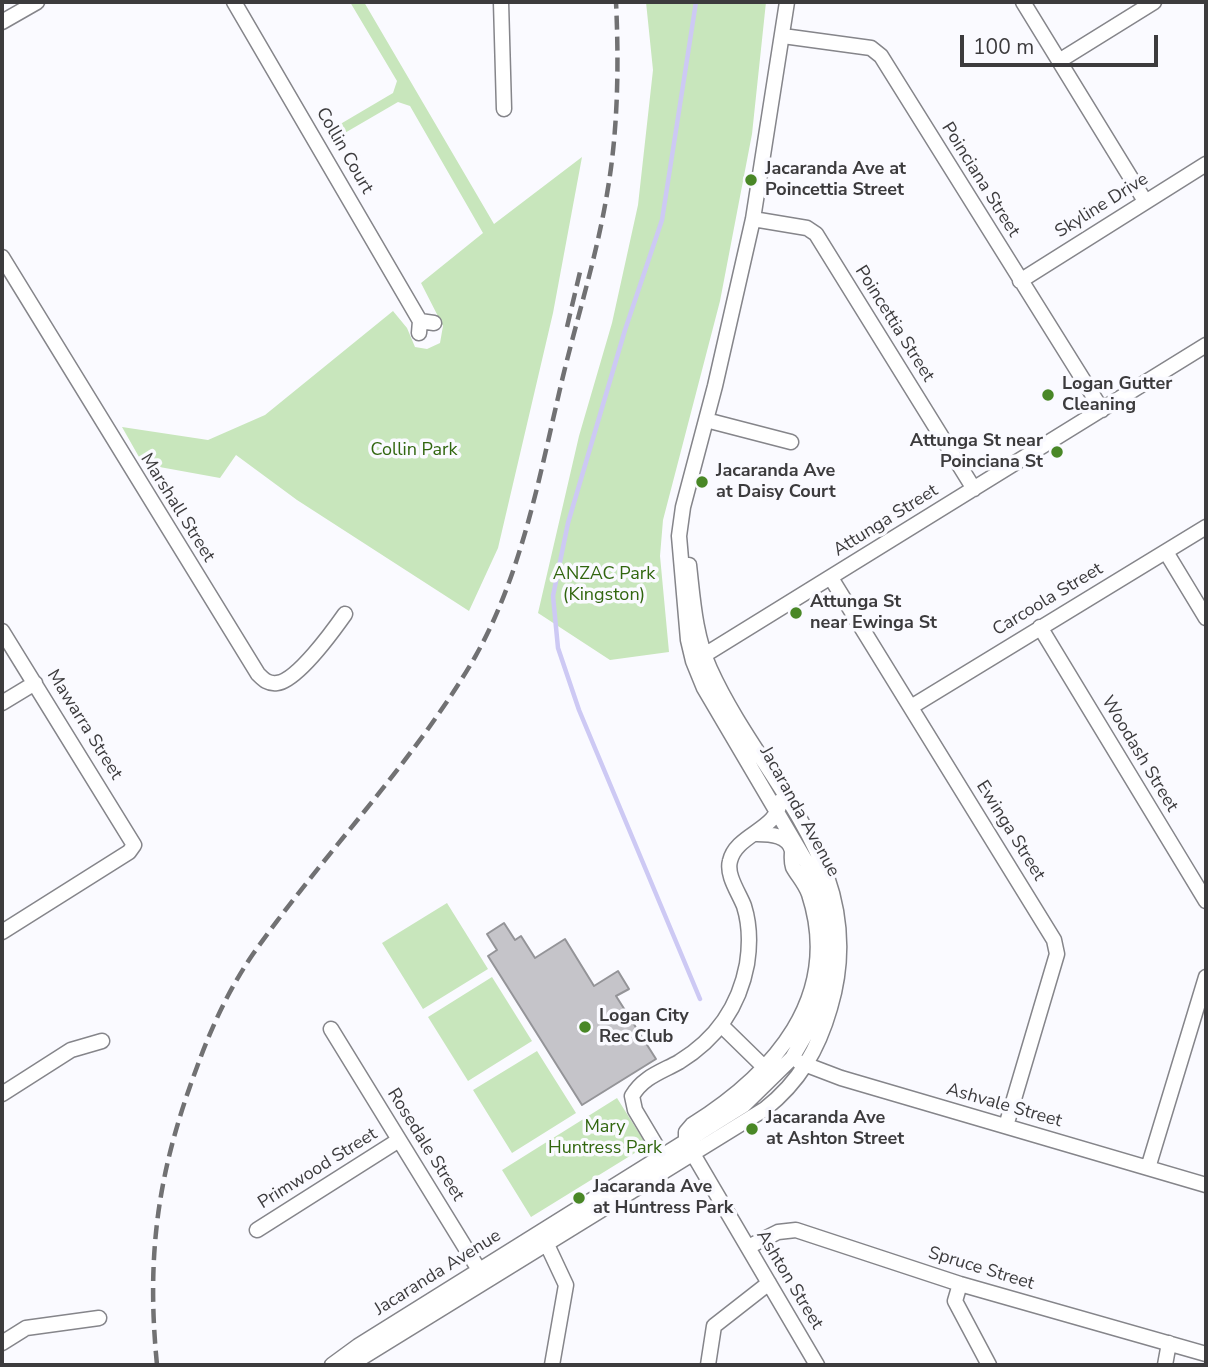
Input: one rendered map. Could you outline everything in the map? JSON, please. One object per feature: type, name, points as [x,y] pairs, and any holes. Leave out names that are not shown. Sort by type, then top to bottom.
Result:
[{"type":"street","points":[[2,22],[37,2]]},
{"type":"street","name":"Collin Court","points":[[234,2],[424,326]]},
{"type":"street","points":[[501,2],[504,109]]},
{"type":"street","name":"Jacaranda Avenue","points":[[332,1365],[545,1238],[671,1170],[690,1149],[744,1105],[792,1058],[817,1015],[827,984],[830,955],[824,900],[779,810],[704,688],[680,565],[679,536],[753,219],[787,2]]},
{"type":"street","points":[[1023,2],[1145,201]]},
{"type":"street","points":[[1059,61],[1154,2]]},
{"type":"street","name":"Poinciana Street","points":[[783,36],[871,48],[881,56],[1102,410]]},
{"type":"street","name":"Skyline Drive","points":[[1020,281],[1206,164]]},
{"type":"street","name":"Poincettia Street","points":[[753,219],[807,228],[816,234],[974,489]]},
{"type":"street","name":"Marshall Street","points":[[2,257],[258,674],[267,683],[279,683],[289,678],[327,639],[345,614]]},
{"type":"street","name":"Attunga Street","points":[[699,659],[1206,345]]},
{"type":"street","points":[[706,420],[791,442]]},
{"type":"street","name":"Carcoola Street","points":[[911,707],[1206,527]]},
{"type":"street","points":[[1166,552],[1206,618]]},
{"type":"street","name":"Ewinga Street","points":[[831,578],[1054,940],[1057,954],[1006,1126]]},
{"type":"street","name":"Woodash Street","points":[[1040,627],[1206,901]]},
{"type":"street","name":"Mawarra Street","points":[[2,631],[134,840],[129,852],[2,932]]},
{"type":"street","name":"Jacaranda Avenue","points":[[545,1238],[663,1156],[690,1149],[777,1100],[795,1083],[825,1027],[838,975],[840,946],[836,905],[828,874],[813,839],[756,745],[699,659]]},
{"type":"street","points":[[2,703],[35,683]]},
{"type":"street","points":[[671,1170],[635,1111],[632,1096],[639,1085],[698,1049],[721,1025],[736,1000],[749,950],[744,907],[731,875],[730,861],[736,850],[757,834],[779,810],[776,791],[760,766],[756,745]]},
{"type":"street","points":[[690,1149],[686,1132],[692,1125],[743,1091],[785,1045],[803,1014],[813,984],[816,923],[806,886],[793,866],[795,846],[777,835],[757,834]]},
{"type":"street","points":[[1148,1168],[1206,978]]},
{"type":"street","points":[[721,1025],[765,1068]]},
{"type":"street","name":"Rosedale Street","points":[[331,1029],[482,1276]]},
{"type":"street","points":[[2,1094],[71,1050],[102,1041]]},
{"type":"street","name":"Ashvale Street","points":[[792,1058],[806,1066],[1206,1185]]},
{"type":"street","name":"Primwood Street","points":[[257,1230],[399,1140]]},
{"type":"street","name":"Ashton Street","points":[[690,1149],[817,1365]]},
{"type":"street","name":"Spruce Street","points":[[748,1248],[778,1232],[796,1230],[960,1284],[1206,1354]]},
{"type":"street","points":[[545,1238],[566,1285],[552,1365]]},
{"type":"street","name":"Jacaranda Avenue","points":[[350,1365],[482,1276]]},
{"type":"street","points":[[708,1365],[714,1326],[769,1283]]},
{"type":"street","points":[[960,1284],[956,1301],[989,1365]]},
{"type":"street","points":[[2,1343],[26,1328],[99,1318]]},
{"type":"street","points":[[1165,1365],[1169,1343]]},
{"type":"green space","name":"Collin Park","points":[[350,2],[364,2],[494,224],[582,157],[553,313],[498,548],[469,611],[297,500],[236,455],[220,478],[143,464],[122,427],[208,440],[265,415],[393,311],[407,328],[415,347],[427,349],[440,343],[443,326],[421,283],[483,233],[410,106],[398,102],[343,134],[339,141],[329,125],[337,126],[393,93],[397,81]]},
{"type":"green space","name":"ANZAC Park (Kingston)","points":[[646,2],[766,2],[752,134],[720,301],[663,520],[660,556],[669,652],[610,660],[538,613],[579,436],[612,323],[638,205],[653,70]]},
{"type":"green space","points":[[447,903],[488,969],[423,1009],[382,943]]},
{"type":"green space","points":[[492,977],[532,1041],[468,1081],[428,1017]]},
{"type":"green space","points":[[537,1051],[576,1113],[512,1153],[473,1090]]},
{"type":"green space","name":"Mary Huntress Park","points":[[617,1098],[644,1141],[638,1151],[531,1217],[502,1170]]},
{"type":"building","name":"Logan City Rec Club","points":[[504,923],[515,940],[521,936],[535,958],[565,939],[594,986],[618,971],[629,989],[616,996],[656,1059],[582,1105],[488,956],[497,950],[487,934]]},
{"type":"waterway","points":[[696,2],[662,220],[625,330],[568,523],[553,596],[558,648],[579,710],[700,999]]},
{"type":"railway","points":[[157,1365],[153,1286],[158,1213],[164,1178],[184,1105],[215,1023],[228,995],[253,954],[396,772],[450,697],[491,626],[517,560],[536,492],[607,194],[617,98],[616,2]]},
{"type":"railway","points":[[567,327],[580,272]]},
{"type":"place","name":"Jacaranda Ave at Poincettia Street","points":[[751,180]]},
{"type":"place","name":"Logan Gutter Cleaning","points":[[1048,395]]},
{"type":"place","name":"Attunga St near Poinciana St","points":[[1057,452]]},
{"type":"place","name":"Jacaranda Ave at Daisy Court","points":[[702,482]]},
{"type":"place","name":"Attunga St near Ewinga St","points":[[796,613]]},
{"type":"place","name":"Logan City Rec Club","points":[[585,1027]]},
{"type":"place","name":"Jacaranda Ave at Ashton Street","points":[[752,1129]]},
{"type":"place","name":"Jacaranda Ave at Huntress Park","points":[[579,1198]]}]
